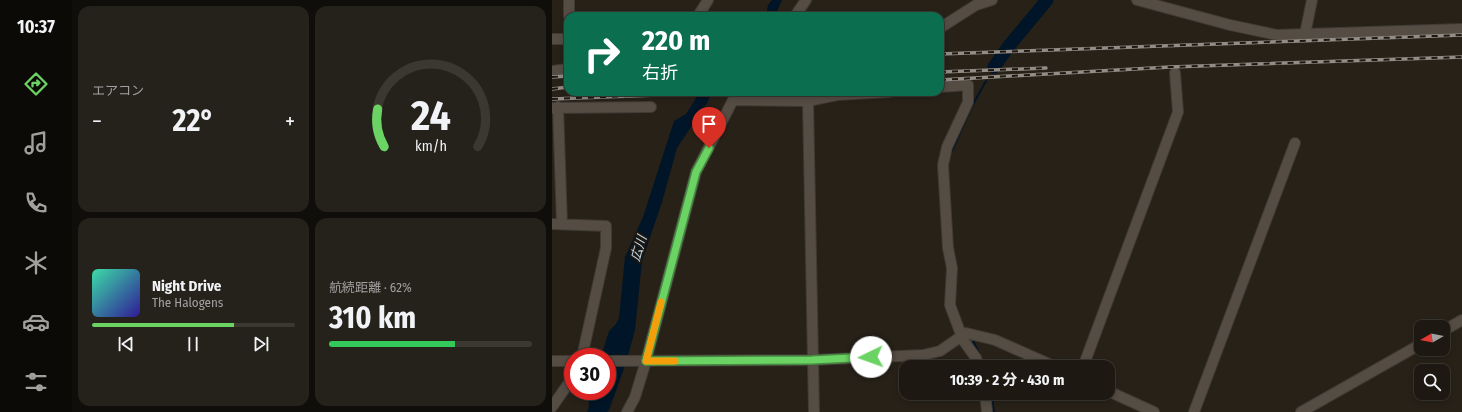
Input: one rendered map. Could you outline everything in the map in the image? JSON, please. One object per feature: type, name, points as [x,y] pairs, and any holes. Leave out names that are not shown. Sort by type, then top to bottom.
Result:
[{"type":"street","points":[[569,0],[569,12]]},
{"type":"street","points":[[700,12],[708,0]]},
{"type":"street","points":[[798,12],[806,0]]},
{"type":"street","points":[[944,25],[976,5],[991,0]]},
{"type":"street","points":[[1137,0],[1230,25],[1277,35],[1462,29]]},
{"type":"street","points":[[1305,34],[1312,0]]},
{"type":"street","points":[[552,39],[564,39]]},
{"type":"street","points":[[552,70],[564,69]]},
{"type":"street","points":[[1086,360],[1178,112],[1175,73]]},
{"type":"street","points":[[944,87],[968,85],[968,102],[947,147],[943,165],[948,248],[952,268],[950,305],[962,335],[977,360]]},
{"type":"street","points":[[627,412],[635,397],[642,360],[696,172],[733,100],[808,101],[832,96]]},
{"type":"street","points":[[808,101],[814,412]]},
{"type":"street","points":[[584,348],[606,248],[606,226],[557,224],[555,108],[651,107]]},
{"type":"street","points":[[1194,412],[1295,143]]},
{"type":"street","points":[[1450,327],[1462,320]]},
{"type":"street","points":[[616,361],[812,360],[923,355],[940,350],[966,333],[995,340],[1040,360]]},
{"type":"street","points":[[1301,412],[1414,348]]},
{"type":"street","points":[[552,361],[564,361]]},
{"type":"street","points":[[552,407],[564,390]]},
{"type":"street","points":[[1115,394],[1154,412]]},
{"type":"street","points":[[985,400],[986,412]]},
{"type":"water","points":[[772,0],[782,0],[777,12],[767,12],[768,5]]},
{"type":"water","name":"広川","points":[[697,96],[710,96],[677,148],[662,202],[642,261],[635,330],[626,363],[616,391],[616,348],[604,348],[609,331],[616,324],[619,318],[625,257],[643,217],[674,121],[686,114]]},
{"type":"water","points":[[589,400],[613,400],[607,412],[587,412],[589,407]]},
{"type":"waterway","points":[[994,67],[1008,47],[1047,0]]},
{"type":"waterway","points":[[950,155],[972,106],[986,81]]},
{"type":"waterway","points":[[972,338],[979,354]]},
{"type":"waterway","points":[[992,400],[994,412]]},
{"type":"railway","points":[[944,54],[1462,35]]},
{"type":"railway","points":[[944,80],[1170,67],[1462,57]]},
{"type":"railway","points":[[944,72],[1046,68]]},
{"type":"railway","points":[[552,77],[564,76]]},
{"type":"railway","points":[[552,89],[564,88]]},
{"type":"railway","points":[[552,99],[631,96]]},
{"type":"slow traffic","points":[[661,302],[646,361],[675,361]]},
{"type":"route","points":[[709,148],[696,172],[646,361],[812,360],[871,357]]}]
